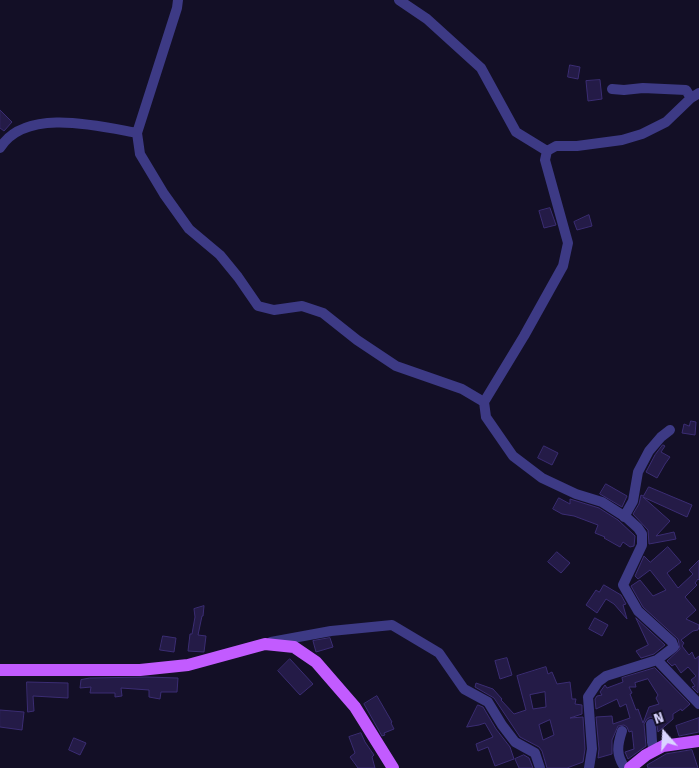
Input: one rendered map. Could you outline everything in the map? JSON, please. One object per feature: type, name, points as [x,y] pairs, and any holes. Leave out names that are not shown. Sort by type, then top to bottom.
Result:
[{"type":"main road","points":[[0,670],[140,670],[188,664],[265,644],[294,647],[316,662],[355,708],[394,768]]},
{"type":"main road","points":[[630,768],[646,755],[663,746],[699,742]]},
{"type":"street","points":[[178,0],[138,133],[140,154],[164,194],[189,229],[220,255],[258,306],[274,310],[302,306],[324,314],[357,340],[396,366],[462,389],[484,402]]},
{"type":"street","points":[[399,0],[427,19],[481,68],[516,132],[547,152]]},
{"type":"street","points":[[589,768],[592,750],[588,697],[598,682],[606,676],[657,660],[674,647],[672,642],[638,611],[623,585],[642,545],[642,534],[627,518],[602,502],[576,494],[542,478],[513,456],[486,417],[484,402],[564,266],[568,244],[545,160],[547,152],[556,146],[577,146],[622,140],[642,134],[666,122],[695,95],[686,90],[612,89]]},
{"type":"street","points":[[0,148],[18,130],[41,124],[88,124],[138,133]]},
{"type":"street","points":[[624,517],[632,501],[638,472],[649,451],[670,430]]},
{"type":"street","points":[[265,644],[332,631],[392,625],[439,653],[464,690],[488,702],[515,742],[535,752],[540,768]]},
{"type":"street","points":[[657,660],[699,704]]},
{"type":"street","points":[[651,724],[654,751]]},
{"type":"street","points":[[622,731],[619,741],[618,758],[625,768]]},
{"type":"building","points":[[570,65],[580,67],[578,79],[568,77]]},
{"type":"building","points":[[600,80],[602,99],[588,101],[586,81]]},
{"type":"building","points":[[0,110],[12,122],[4,131],[0,128]]},
{"type":"building","points":[[550,208],[556,225],[544,228],[539,211]]},
{"type":"building","points":[[589,215],[592,226],[577,230],[574,222]]},
{"type":"building","points":[[691,421],[696,422],[695,435],[682,433],[684,424],[689,426]]},
{"type":"building","points":[[663,445],[665,446],[661,452],[670,457],[657,478],[646,472]]},
{"type":"building","points":[[544,446],[558,453],[552,465],[538,458]]},
{"type":"building","points":[[606,484],[627,496],[622,507],[600,494]]},
{"type":"building","points":[[649,487],[692,505],[687,517],[643,497],[670,521],[656,536],[674,532],[676,539],[649,544],[648,530],[633,514],[639,504],[641,495],[643,496]]},
{"type":"building","points":[[559,498],[570,504],[570,499],[599,508],[618,520],[635,536],[634,546],[630,547],[623,542],[620,547],[595,533],[598,525],[574,516],[562,514],[553,509]]},
{"type":"building","points":[[668,547],[681,562],[667,573],[678,588],[693,574],[689,570],[699,560],[699,580],[695,583],[697,585],[685,597],[696,610],[686,619],[699,625],[699,627],[698,630],[693,631],[681,640],[684,643],[682,646],[689,655],[692,652],[695,659],[699,656],[698,693],[692,687],[695,686],[691,680],[696,676],[688,667],[681,673],[675,664],[672,666],[667,661],[680,649],[678,639],[643,607],[631,586],[640,580],[653,596],[666,590],[650,570],[638,579],[635,576],[644,556],[650,562]]},
{"type":"building","points":[[557,552],[570,563],[561,573],[548,562]]},
{"type":"building","points":[[604,585],[621,595],[626,604],[623,605],[627,619],[614,604],[606,599],[597,613],[586,605],[596,590],[599,592]]},
{"type":"building","points":[[204,606],[198,635],[206,636],[204,652],[188,651],[195,617],[194,609]]},
{"type":"building","points":[[595,618],[608,625],[602,636],[589,629]]},
{"type":"building","points":[[636,618],[665,645],[654,654],[641,658],[636,651],[648,645]]},
{"type":"building","points":[[163,636],[176,638],[174,652],[160,650]]},
{"type":"building","points":[[330,638],[333,647],[316,652],[313,641]]},
{"type":"building","points":[[507,658],[512,675],[500,679],[495,661]]},
{"type":"building","points":[[290,659],[313,684],[300,695],[278,671]]},
{"type":"building","points":[[546,667],[548,674],[552,672],[557,684],[570,682],[572,699],[576,699],[575,704],[582,705],[582,714],[570,718],[583,717],[585,749],[583,762],[567,768],[547,768],[539,747],[520,737],[494,698],[475,687],[476,683],[493,689],[514,714],[526,710],[517,676]],"holes":[[[545,692],[546,707],[533,709],[530,695]],[[550,720],[554,735],[543,740],[539,725]]]},
{"type":"building","points":[[655,668],[690,704],[682,711],[681,709],[673,714],[673,719],[658,732],[656,720],[651,717],[647,719],[644,724],[646,746],[628,759],[625,752],[634,749],[632,731],[629,732],[624,725],[618,726],[612,740],[612,754],[598,758],[596,717],[612,716],[613,724],[630,718],[626,704],[620,707],[617,699],[596,709],[595,699],[597,696],[602,695],[600,692],[605,685],[607,688],[623,682],[622,678]],"holes":[[[648,679],[658,695],[656,698],[659,704],[649,707],[643,723],[638,709],[636,710],[629,687],[636,687],[635,683]]]},
{"type":"building","points":[[90,678],[178,678],[177,692],[161,692],[160,699],[149,697],[149,690],[121,688],[122,696],[115,697],[115,693],[90,693],[91,687],[80,688],[81,680]]},
{"type":"building","points":[[27,682],[68,683],[68,698],[33,696],[34,711],[28,712]]},
{"type":"building","points":[[377,696],[394,729],[384,733],[385,735],[382,736],[364,704]]},
{"type":"building","points":[[478,705],[483,707],[496,729],[510,747],[514,759],[495,766],[488,747],[478,751],[476,744],[493,737],[485,723],[467,727]]},
{"type":"building","points":[[0,710],[24,712],[22,730],[0,727]]},
{"type":"building","points":[[699,718],[699,732],[679,736],[676,726]]},
{"type":"building","points":[[361,733],[374,755],[372,757],[375,768],[358,768],[350,757],[355,753],[349,737]]},
{"type":"building","points":[[74,738],[86,743],[80,755],[69,750]]},
{"type":"building","points":[[692,750],[698,768],[648,768],[647,765],[666,754]]},
{"type":"building","points":[[524,755],[529,758],[533,768],[519,768],[515,759]]}]
